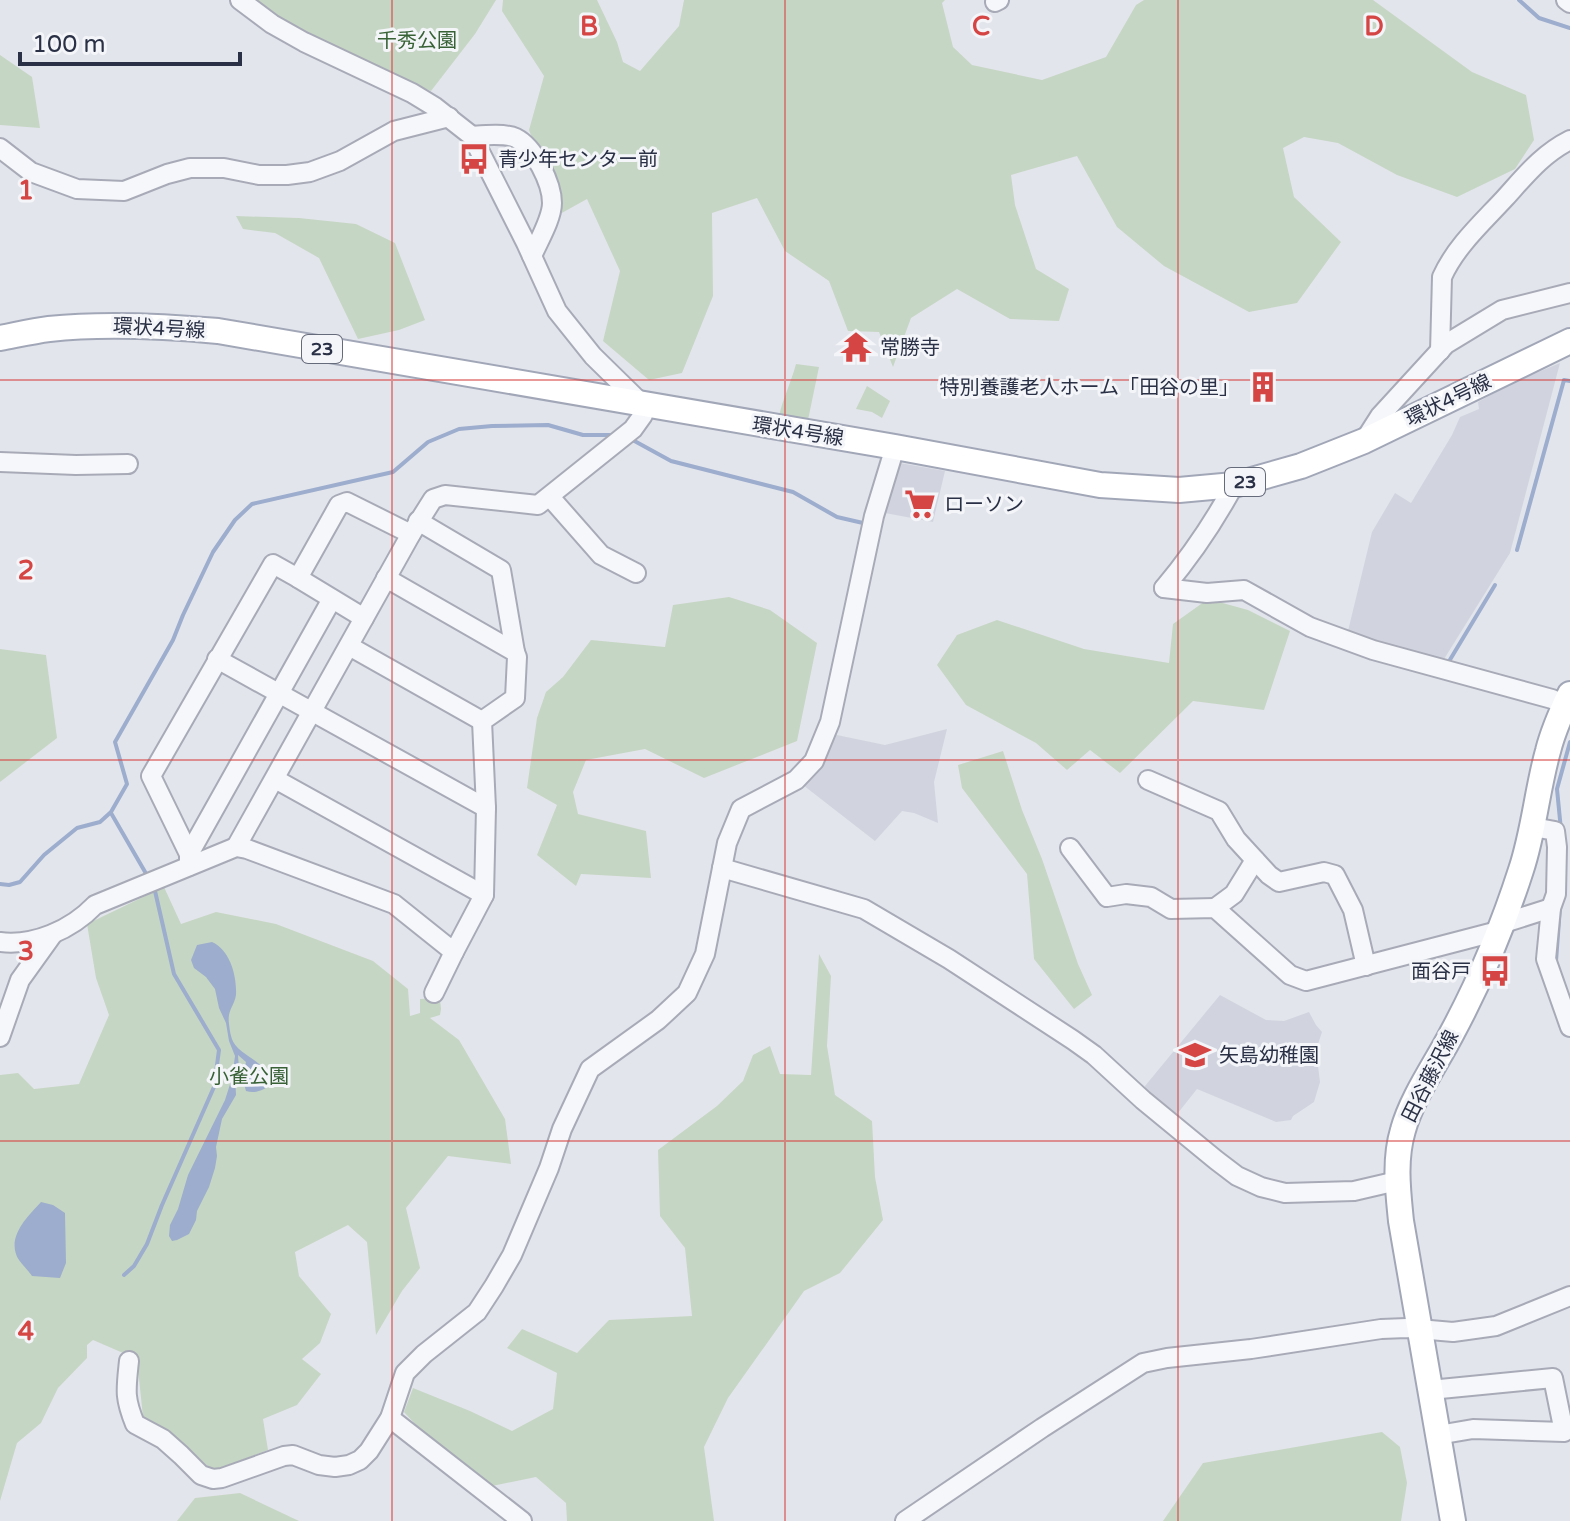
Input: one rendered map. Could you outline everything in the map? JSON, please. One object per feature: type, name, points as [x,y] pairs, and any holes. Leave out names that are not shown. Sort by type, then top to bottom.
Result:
[{"type":"main road","name":"環状4号線","points":[[0,338],[48,329],[107,325],[218,331],[1100,485],[1179,490],[1234,485],[1301,466],[1364,441],[1570,341]]},
{"type":"main road","name":"田谷藤沢線","points":[[1453,1521],[1403,1234],[1397,1181],[1399,1150],[1408,1114],[1455,1028],[1500,928],[1522,869],[1548,750],[1568,700]]},
{"type":"street","points":[[236,847],[433,499],[445,495],[534,505],[550,497],[622,438],[643,415],[642,404],[593,356],[557,311],[472,136],[412,93],[283,30],[240,0]]},
{"type":"street","points":[[0,148],[31,172],[77,189],[124,191],[190,168],[224,168],[259,175],[310,172],[340,161],[394,131],[449,117]]},
{"type":"street","points":[[472,136],[515,137],[529,148],[542,169],[552,205],[544,232],[532,256]]},
{"type":"street","points":[[1440,351],[1442,277],[1447,267],[1464,241],[1541,158],[1570,140]]},
{"type":"street","points":[[1364,441],[1380,416],[1446,344],[1502,310],[1570,293]]},
{"type":"street","points":[[129,1361],[127,1405],[135,1424],[163,1439],[201,1475],[222,1478],[293,1455],[319,1465],[349,1465],[369,1451],[390,1418],[405,1373],[477,1312],[500,1276],[590,1069],[658,1020],[687,993],[705,954],[727,843],[741,809],[796,780],[814,761],[830,722],[874,516],[895,447]]},
{"type":"street","points":[[0,462],[128,464]]},
{"type":"street","points":[[1234,485],[1209,528],[1164,588],[1207,593],[1244,590],[1310,627],[1373,650],[1552,699],[1568,700]]},
{"type":"street","points":[[550,497],[601,555],[636,573]]},
{"type":"street","points":[[298,578],[339,505],[347,502],[415,528],[501,570],[517,657],[515,698],[482,721]]},
{"type":"street","points":[[189,860],[151,776],[273,564],[364,618]]},
{"type":"street","points":[[386,578],[515,652]]},
{"type":"street","points":[[189,860],[332,599]]},
{"type":"street","points":[[349,646],[482,721]]},
{"type":"street","points":[[217,659],[486,808]]},
{"type":"street","points":[[434,993],[484,895],[486,808],[482,721]]},
{"type":"street","points":[[275,779],[484,895]]},
{"type":"street","points":[[1148,780],[1219,811],[1236,839],[1279,882],[1324,872],[1335,875],[1353,910],[1366,966]]},
{"type":"street","points":[[1533,827],[1555,831],[1556,894],[1551,908],[1546,959],[1570,1027]]},
{"type":"street","points":[[0,942],[14,944],[53,934],[83,918],[95,905],[189,860],[236,847],[394,904],[454,952]]},
{"type":"street","points":[[1070,848],[1107,897],[1126,894],[1151,897],[1171,909],[1215,908],[1234,894],[1255,860]]},
{"type":"street","points":[[722,868],[864,909],[949,959],[1094,1055],[1143,1100],[1237,1176],[1285,1193],[1354,1191],[1397,1181]]},
{"type":"street","points":[[1215,908],[1290,975],[1306,981],[1500,928],[1551,908]]},
{"type":"street","points":[[0,1037],[20,980],[53,934]]},
{"type":"street","points":[[905,1521],[1143,1363],[1381,1329],[1420,1328],[1453,1332],[1496,1326],[1570,1296]]},
{"type":"street","points":[[1430,1390],[1553,1378],[1564,1432],[1473,1429],[1438,1435]]},
{"type":"street","points":[[390,1418],[522,1521]]},
{"type":"shaded area","points":[[1560,363],[1510,553],[1441,664],[1347,635],[1372,532],[1395,493],[1411,503],[1460,417],[1479,409],[1478,402],[1510,384]]},
{"type":"shaded area","points":[[900,463],[945,471],[933,522],[885,513]]},
{"type":"shaded area","points":[[947,729],[934,782],[938,823],[902,811],[875,841],[803,785],[832,734],[885,745]]},
{"type":"shaded area","points":[[1220,995],[1266,1020],[1284,1021],[1309,1012],[1322,1032],[1316,1050],[1320,1082],[1314,1102],[1291,1120],[1276,1122],[1197,1089],[1174,1118],[1146,1093],[1145,1086]]},
{"type":"green space","name":"千秀公園","points":[[247,0],[496,0],[475,34],[431,91],[326,47]]},
{"type":"green space","points":[[503,0],[597,0],[623,62],[640,71],[679,26],[684,0],[945,0],[942,3],[953,47],[972,65],[1042,80],[1106,57],[1136,5],[1144,0],[1373,0],[1472,72],[1526,95],[1534,140],[1515,169],[1457,197],[1397,175],[1338,143],[1304,137],[1283,148],[1294,197],[1341,242],[1297,303],[1249,312],[1164,266],[1117,227],[1077,156],[1011,175],[1015,205],[1036,269],[1069,289],[1059,321],[1010,319],[957,289],[911,318],[893,367],[879,332],[848,331],[829,281],[785,251],[757,198],[712,213],[713,296],[682,373],[649,380],[603,341],[620,271],[587,199],[560,214],[529,130],[544,76],[502,11]]},
{"type":"green space","points":[[0,55],[32,77],[40,128],[0,125]]},
{"type":"green space","points":[[236,216],[356,224],[395,243],[425,320],[399,330],[358,339],[319,258],[275,233],[243,229]]},
{"type":"green space","points":[[796,364],[819,367],[808,420],[779,416]]},
{"type":"green space","points":[[867,386],[890,401],[882,418],[856,409]]},
{"type":"green space","points":[[729,597],[770,610],[817,643],[797,741],[704,778],[645,749],[586,760],[573,792],[578,814],[646,831],[651,878],[581,874],[576,886],[537,855],[557,805],[527,788],[537,718],[546,692],[563,677],[591,640],[665,647],[673,605]]},
{"type":"green space","points":[[1208,599],[1248,610],[1290,631],[1264,710],[1193,701],[1120,773],[1090,750],[1067,770],[1036,743],[966,705],[937,665],[957,635],[997,620],[1084,649],[1169,663],[1173,624]]},
{"type":"green space","points":[[0,649],[46,655],[57,738],[0,782]]},
{"type":"green space","points":[[1003,751],[1078,964],[1092,995],[1074,1009],[1034,959],[1027,874],[962,788],[958,765]]},
{"type":"green space","name":"小雀公園","points":[[164,887],[181,924],[216,912],[276,924],[373,961],[408,989],[410,1016],[420,1013],[420,999],[440,998],[440,1015],[430,1018],[459,1040],[505,1119],[511,1164],[448,1156],[406,1208],[420,1268],[402,1291],[376,1335],[367,1242],[348,1225],[295,1252],[299,1276],[331,1314],[320,1343],[302,1359],[321,1374],[297,1405],[263,1419],[268,1450],[213,1471],[182,1442],[143,1417],[137,1359],[93,1340],[87,1345],[87,1358],[58,1388],[41,1423],[17,1443],[0,1501],[0,1075],[18,1073],[34,1089],[79,1084],[109,1015],[96,978],[87,924]]},
{"type":"green space","points":[[819,954],[831,976],[827,1046],[835,1095],[872,1121],[875,1177],[883,1220],[840,1273],[804,1291],[728,1398],[704,1447],[714,1521],[567,1521],[566,1503],[536,1477],[492,1486],[441,1452],[404,1412],[413,1388],[512,1431],[553,1409],[557,1373],[507,1348],[522,1329],[577,1353],[609,1320],[692,1316],[685,1248],[660,1216],[658,1150],[717,1106],[743,1081],[753,1055],[770,1046],[780,1074],[811,1075]]},
{"type":"green space","points":[[1382,1432],[1400,1447],[1407,1483],[1401,1521],[1163,1521],[1203,1463]]},
{"type":"green space","points":[[240,1493],[299,1521],[177,1521],[195,1498]]},
{"type":"water","points":[[212,942],[228,957],[234,972],[236,995],[229,1019],[232,1039],[271,1078],[264,1089],[246,1091],[242,1077],[246,1062],[238,1055],[236,1095],[222,1119],[209,1187],[189,1234],[172,1241],[170,1225],[188,1175],[225,1100],[235,1056],[215,989],[194,968],[191,960],[197,945]]},
{"type":"water","points":[[41,1202],[65,1213],[66,1263],[60,1278],[32,1276],[16,1254],[18,1232]]},
{"type":"waterway","points":[[1519,0],[1539,18],[1570,28]]},
{"type":"waterway","points":[[1517,550],[1564,380],[1570,381]]},
{"type":"waterway","points":[[0,884],[20,882],[44,855],[77,828],[100,822],[111,812],[127,784],[115,742],[173,640],[213,552],[235,520],[252,504],[393,472],[428,442],[459,429],[548,425],[583,435],[617,435]]},
{"type":"waterway","points":[[629,438],[671,461],[793,492],[837,517],[863,523]]},
{"type":"waterway","points":[[1448,663],[1495,585]]},
{"type":"waterway","points":[[1561,830],[1557,789],[1570,742]]},
{"type":"waterway","points":[[111,813],[148,877]]},
{"type":"waterway","points":[[124,1275],[134,1266],[147,1244],[214,1087],[219,1050],[174,974],[155,891]]},
{"type":"waterway","points":[[1556,961],[1560,907]]},
{"type":"place","name":"青少年センター前","points":[[474,159]]},
{"type":"place","name":"常勝寺","points":[[856,347]]},
{"type":"place","name":"特別養護老人ホーム「田谷の里」","points":[[1263,387]]},
{"type":"place","name":"ローソン","points":[[920,504]]},
{"type":"place","name":"面谷戸","points":[[1495,971]]},
{"type":"place","name":"矢島幼稚園","points":[[1195,1055]]}]
